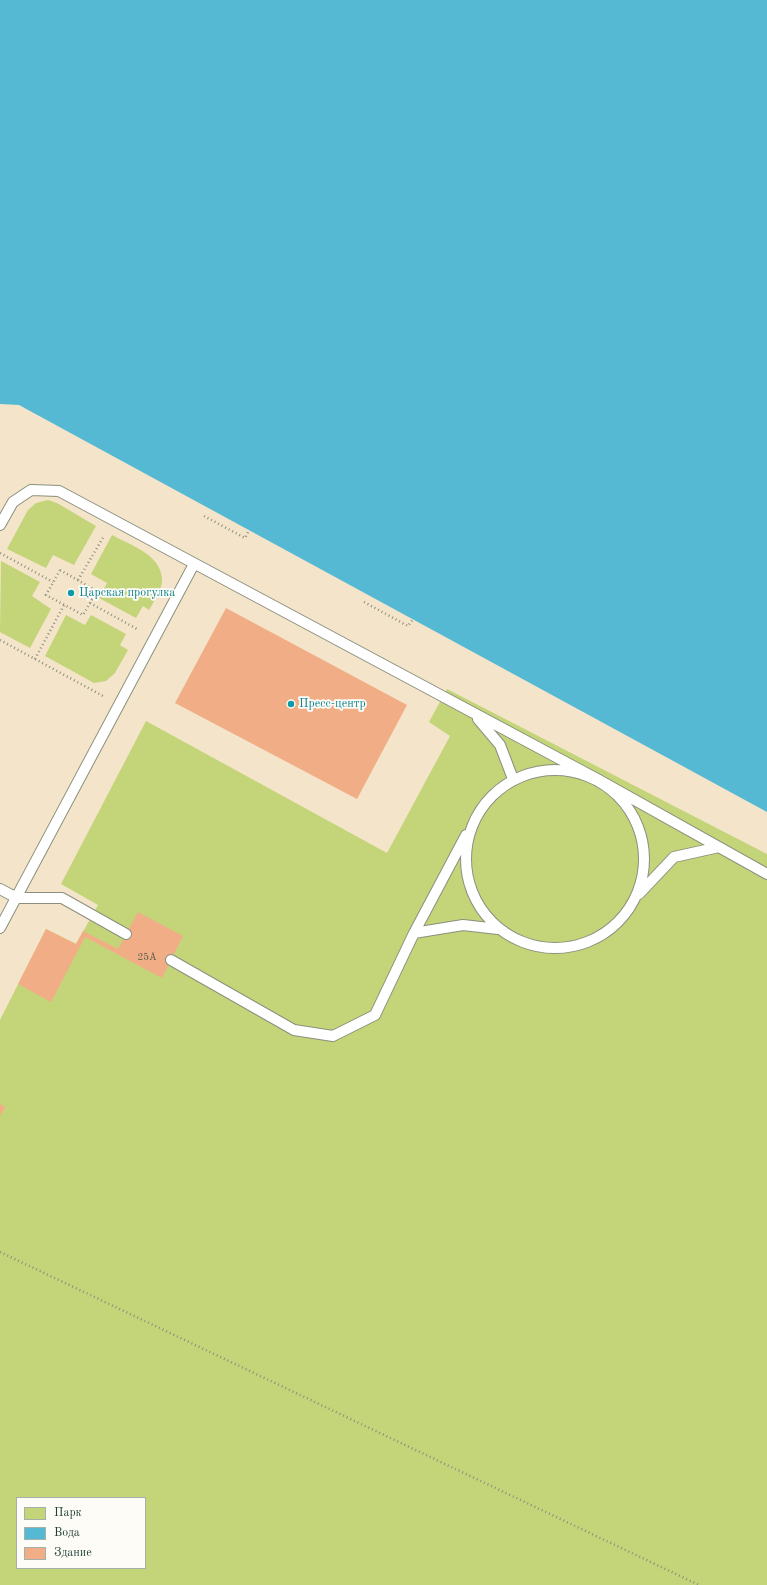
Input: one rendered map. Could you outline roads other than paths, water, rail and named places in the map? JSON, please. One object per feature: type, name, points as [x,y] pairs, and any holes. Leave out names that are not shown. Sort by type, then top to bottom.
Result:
[{"type":"lane","points":[[0,525],[13,502],[32,490],[59,491],[599,780],[767,874]]},
{"type":"lane","points":[[0,928],[156,638],[194,564]]},
{"type":"lane","points":[[474,714],[500,745],[513,779]]},
{"type":"lane","points":[[171,960],[294,1030],[333,1036],[375,1015],[414,933],[475,817],[493,793],[513,779],[539,770],[557,769],[574,771],[599,780],[623,800],[638,823],[644,848],[643,877],[637,897]]},
{"type":"lane","points":[[475,817],[469,832],[465,856],[471,890],[488,919],[498,929],[518,941],[551,949],[581,945],[605,934],[625,916],[637,897],[674,857],[719,847]]},
{"type":"lane","points":[[0,889],[17,898],[62,898],[126,934]]},
{"type":"lane","points":[[414,933],[463,925],[498,929]]},
{"type":"water","points":[[0,0],[767,0],[767,812],[19,405],[0,404]]},
{"type":"place","name":"Царская прогулка","points":[[71,593]]},
{"type":"place","name":"Пресс-центр","points":[[291,704]]}]
